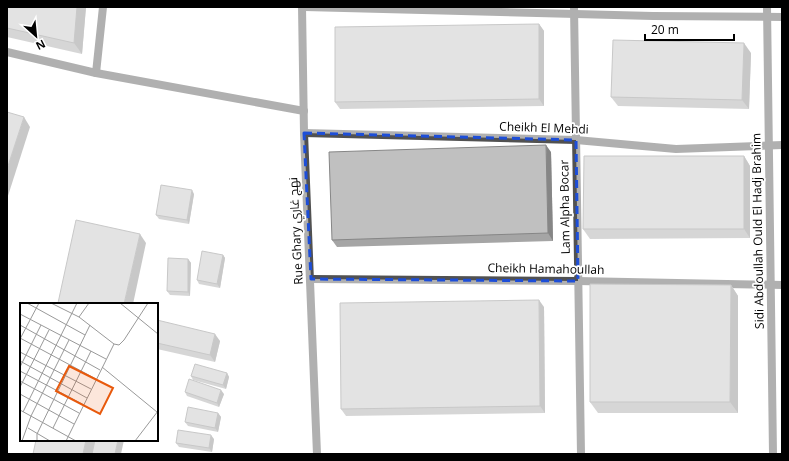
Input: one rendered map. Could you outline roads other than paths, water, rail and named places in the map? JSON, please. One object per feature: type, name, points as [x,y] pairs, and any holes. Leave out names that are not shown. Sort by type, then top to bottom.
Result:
[{"type":"street","points":[[96,72],[102,7]]},
{"type":"street","name":"Rue Ghary نهج غاري","points":[[302,7],[304,133],[317,454]]},
{"type":"street","points":[[305,7],[574,10],[653,16],[782,17]]},
{"type":"street","name":"Sidi Abdoullah Ould El Hadj Brahim","points":[[766,7],[773,454]]},
{"type":"street","name":"Lam Alpha Bocar","points":[[574,10],[581,454]]},
{"type":"street","points":[[7,52],[96,72],[304,111]]},
{"type":"street","name":"Cheikh El Mehdi","points":[[304,133],[576,140],[676,149],[782,145]]},
{"type":"street","name":"Cheikh Hamahoullah","points":[[311,279],[578,281],[782,285]]}]
